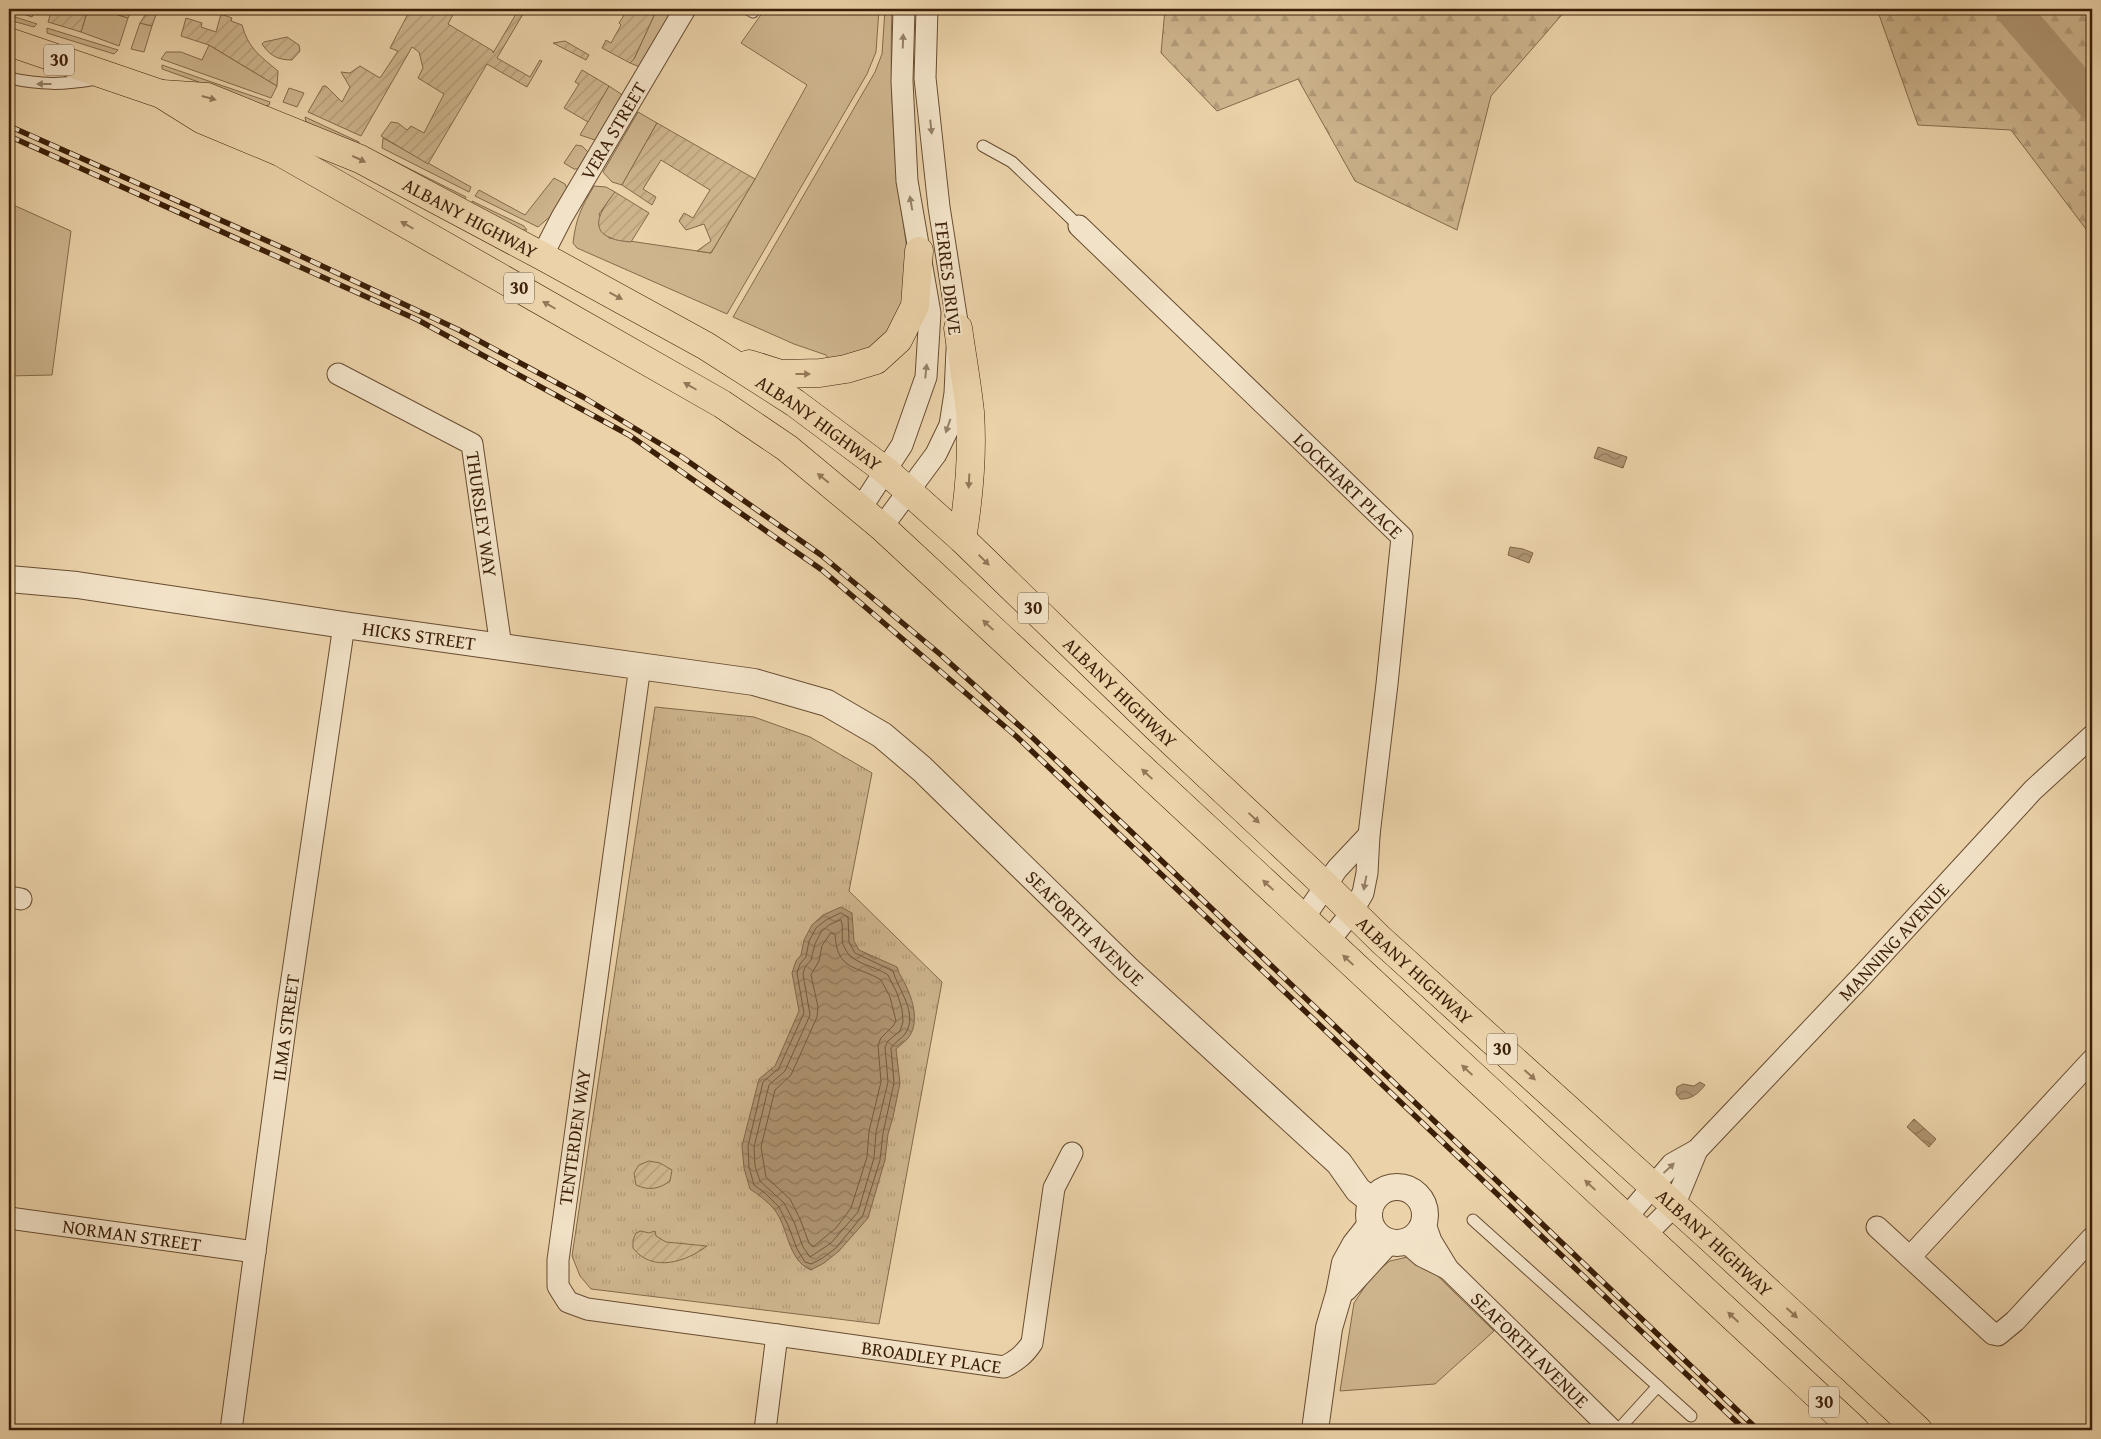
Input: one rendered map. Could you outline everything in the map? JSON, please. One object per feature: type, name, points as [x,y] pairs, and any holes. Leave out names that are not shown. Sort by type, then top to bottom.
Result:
[{"type":"highway","name":"ALBANY HIGHWAY","points":[[9,42],[160,94],[200,119],[280,152],[722,404],[787,448],[882,527],[1855,1430]]},
{"type":"highway","name":"ALBANY HIGHWAY","points":[[160,94],[207,96],[360,159],[542,256],[722,356],[795,403],[886,471],[962,539],[1155,726],[1352,912],[1918,1430]]},
{"type":"highway","points":[[722,356],[781,374],[820,374],[876,360],[898,340],[915,306],[920,251]]},
{"type":"highway","points":[[958,328],[970,412],[971,452],[968,504],[962,539]]},
{"type":"street","name":"VERA STREET","points":[[542,256],[567,209],[686,9]]},
{"type":"street","name":"FERRES DRIVE","points":[[861,508],[902,446],[926,377],[930,313],[907,181],[902,81],[904,9]]},
{"type":"street","name":"FERRES DRIVE","points":[[882,527],[936,454],[950,425],[955,393],[958,328],[939,207],[925,78],[927,9]]},
{"type":"street","name":"LOCKHART PLACE","points":[[1079,226],[1402,537],[1388,684],[1369,835],[1367,873],[1363,893],[1352,912],[1328,942]]},
{"type":"street","name":"THURSLEY WAY","points":[[338,374],[472,444],[501,646]]},
{"type":"street","name":"HICKS STREET","points":[[9,579],[77,585],[344,625],[754,682],[827,703]]},
{"type":"street","name":"ILMA STREET","points":[[231,1430],[289,999],[344,625]]},
{"type":"street","name":"TENTERDEN WAY","points":[[640,666],[558,1260],[558,1286],[568,1302],[587,1309],[777,1335]]},
{"type":"street","name":"SEAFORTH AVENUE","points":[[827,703],[882,735],[922,769],[1126,968],[1339,1163],[1384,1228],[1422,1256],[1448,1269]]},
{"type":"street","name":"MANNING AVENUE","points":[[1636,1227],[1652,1186],[1672,1164],[1697,1150],[1861,977],[2033,790],[2092,736]]},
{"type":"street","points":[[1303,919],[1337,869],[1369,835]]},
{"type":"street","points":[[1910,1257],[2092,1060]]},
{"type":"street","name":"MANNING AVENUE","points":[[1636,1227],[1674,1206],[1697,1150]]},
{"type":"street","name":"BROADLEY PLACE","points":[[777,1335],[1004,1366],[1016,1361],[1032,1343],[1054,1188],[1072,1153]]},
{"type":"street","name":"SEAFORTH AVENUE","points":[[1339,1163],[1366,1177],[1395,1186]]},
{"type":"street","points":[[1315,1430],[1329,1328],[1339,1294],[1345,1263],[1355,1245],[1384,1228],[1415,1237],[1421,1230],[1424,1221],[1423,1204],[1418,1197],[1412,1192],[1395,1186],[1382,1191],[1384,1228]]},
{"type":"street","name":"NORMAN STREET","points":[[9,1218],[255,1252]]},
{"type":"street","name":"SEAFORTH AVENUE","points":[[1424,1221],[1431,1241],[1448,1269],[1612,1430]]},
{"type":"street","points":[[1877,1227],[1993,1334],[1998,1336],[2015,1321],[2092,1238]]},
{"type":"street","points":[[765,1430],[777,1335]]},
{"type":"lane","points":[[9,78],[38,84],[74,83],[110,77]]},
{"type":"lane","points":[[983,146],[1012,162],[1079,226]]},
{"type":"lane","points":[[1473,1220],[1691,1416]]},
{"type":"lane","points":[[1618,1430],[1658,1386]]},
{"type":"green space","points":[[9,9],[35,9],[32,17]]},
{"type":"green space","points":[[52,9],[88,9],[81,32],[48,22]]},
{"type":"green space","points":[[88,9],[99,9],[128,18],[119,46],[81,32]]},
{"type":"green space","points":[[99,9],[132,9],[128,18]]},
{"type":"green space","points":[[149,9],[158,9],[152,26],[140,23]]},
{"type":"green space","points":[[408,9],[456,9],[448,24],[493,51],[493,53],[519,9],[526,9],[497,58],[530,77],[540,60],[542,61],[527,87],[487,64],[428,164],[381,136],[391,122],[398,123],[407,130],[411,126],[424,133],[444,94],[418,78],[423,68],[419,52],[412,47],[361,136],[308,112],[323,86],[326,86],[342,102],[350,87],[341,72],[350,73],[360,66],[380,78],[398,51],[390,48],[408,14],[406,13]]},
{"type":"green space","points":[[621,9],[657,9],[634,59],[630,63],[602,48],[606,40],[611,43],[621,25],[619,23],[626,12]]},
{"type":"green space","points":[[657,9],[674,9],[640,67],[630,63],[634,59]]},
{"type":"green space","points":[[765,9],[879,9],[876,52],[867,74],[727,314],[577,248],[573,243],[580,213],[594,186],[606,187],[615,192],[599,214],[609,238],[711,253],[807,85],[741,43]]},
{"type":"green space","points":[[885,9],[892,9],[891,72],[894,135],[908,270],[905,299],[881,347],[831,362],[826,355],[794,344],[733,317],[875,72],[882,54]]},
{"type":"green space","points":[[1165,9],[1574,9],[1566,10],[1491,96],[1457,230],[1355,181],[1298,79],[1217,111],[1161,53]]},
{"type":"green space","points":[[1877,9],[2092,9],[2092,237],[2011,130],[1918,125]]},
{"type":"green space","points":[[221,14],[232,18],[231,21],[242,25],[251,46],[278,71],[277,86],[209,45],[181,36],[186,18],[202,23],[201,27],[216,32]]},
{"type":"green space","points":[[9,15],[37,24],[34,27],[9,20]]},
{"type":"green space","points":[[140,23],[152,26],[144,52],[131,49]]},
{"type":"green space","points":[[47,28],[118,50],[114,54],[47,33]]},
{"type":"green space","points":[[287,37],[299,45],[300,51],[292,60],[275,56],[268,52],[262,44],[264,42]]},
{"type":"green space","points":[[565,41],[589,55],[586,60],[553,43]]},
{"type":"green space","points":[[209,45],[277,86],[271,98],[161,59],[166,52],[181,52],[202,60]]},
{"type":"green space","points":[[162,65],[270,102],[269,105],[266,106],[162,69]]},
{"type":"green space","points":[[582,70],[609,86],[588,122],[564,108],[579,84],[575,82]]},
{"type":"green space","points":[[609,86],[624,96],[598,141],[580,135]]},
{"type":"green space","points":[[289,88],[304,93],[297,107],[283,102]]},
{"type":"green space","points":[[638,112],[657,123],[622,185],[612,182],[603,172]]},
{"type":"green space","points":[[305,117],[359,142],[359,144],[355,145],[306,122]]},
{"type":"green space","points":[[657,123],[755,179],[711,253],[697,251],[711,241],[704,224],[686,230],[679,221],[684,213],[693,218],[710,190],[661,160],[643,189],[656,197],[652,205],[622,185]]},
{"type":"green space","points":[[383,138],[471,187],[469,192],[382,148]]},
{"type":"green space","points":[[576,145],[582,146],[590,154],[582,169],[574,169],[564,163]]},
{"type":"green space","points":[[372,150],[466,197],[464,201],[372,152]]},
{"type":"green space","points":[[554,178],[565,184],[568,191],[552,215],[538,227],[475,196],[479,190],[525,215]]},
{"type":"green space","points":[[615,192],[649,213],[631,242],[613,239],[604,234],[600,229],[600,216]]},
{"type":"green space","points":[[472,201],[524,226],[527,230],[519,230],[472,205]]},
{"type":"green space","points":[[9,203],[71,231],[52,375],[9,376]]},
{"type":"green space","points":[[655,707],[754,717],[810,737],[872,773],[849,891],[942,982],[879,1324],[591,1289],[580,1276],[572,1256]]},
{"type":"green space","points":[[649,1161],[660,1163],[672,1170],[670,1181],[654,1188],[636,1185],[634,1173],[639,1165]]},
{"type":"green space","points":[[641,1231],[649,1233],[655,1231],[656,1236],[666,1242],[707,1246],[689,1257],[659,1263],[641,1256],[633,1248],[633,1240],[636,1233]]},
{"type":"green space","points":[[1416,1255],[1494,1331],[1435,1384],[1340,1391],[1354,1303],[1374,1273],[1390,1261]]},
{"type":"water","points":[[1598,447],[1627,457],[1623,468],[1594,458]]},
{"type":"water","points":[[1510,547],[1533,553],[1529,563],[1508,555]]},
{"type":"water","points":[[841,907],[852,913],[854,941],[859,950],[897,967],[912,1000],[914,1020],[911,1033],[896,1049],[900,1083],[888,1134],[885,1160],[868,1218],[839,1251],[824,1263],[811,1270],[797,1259],[774,1209],[750,1189],[744,1168],[742,1146],[759,1079],[775,1066],[799,1011],[792,973],[796,961],[801,955],[804,940],[812,925],[823,915]]},
{"type":"water","points":[[1700,1082],[1705,1085],[1691,1097],[1680,1099],[1676,1094],[1677,1087],[1683,1084],[1694,1086]]},
{"type":"water","points":[[1914,1119],[1936,1139],[1929,1147],[1907,1127]]},
{"type":"waterway","points":[[2012,9],[2092,102]]},
{"type":"railway","points":[[9,126],[290,251],[459,330],[583,397],[682,457],[821,555],[941,655],[1033,738],[1758,1430]]},
{"type":"railway","points":[[9,136],[418,320],[629,435],[822,570],[1017,737],[1745,1430]]}]
